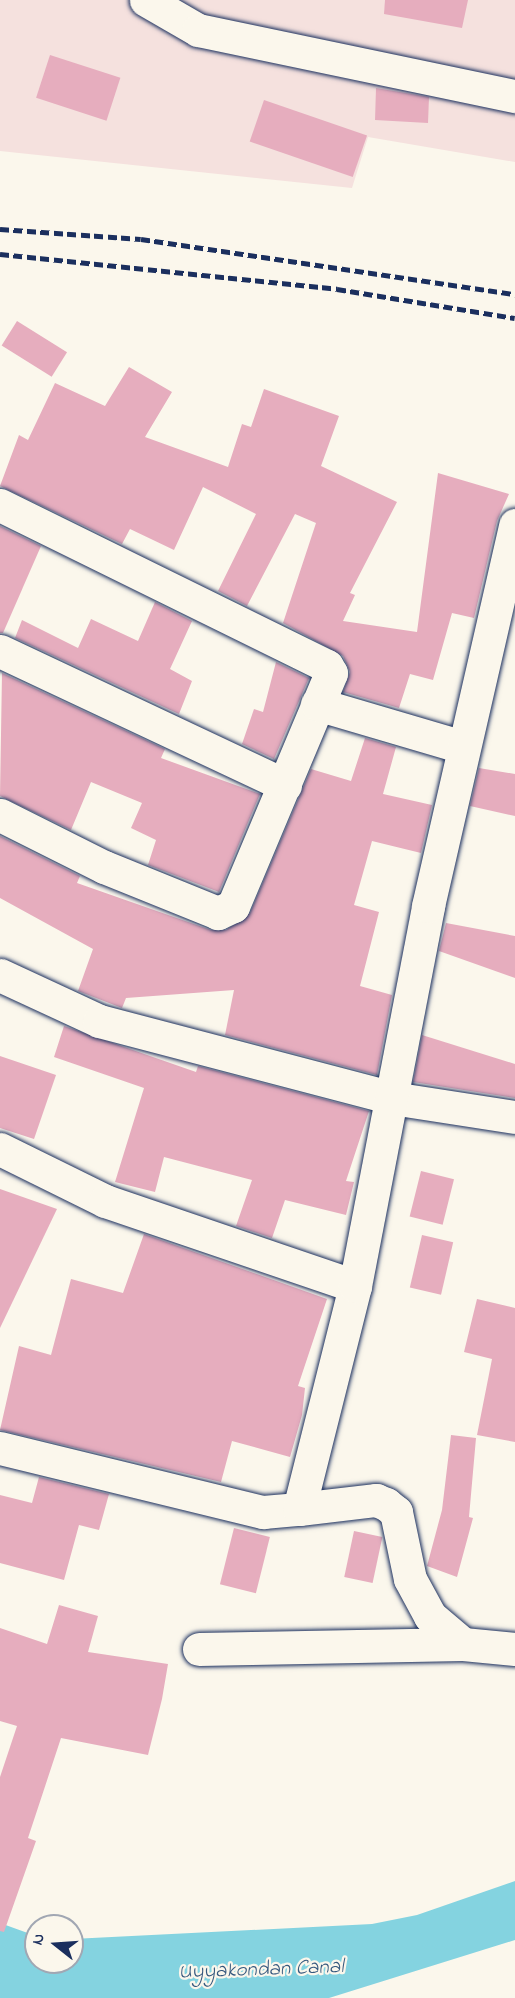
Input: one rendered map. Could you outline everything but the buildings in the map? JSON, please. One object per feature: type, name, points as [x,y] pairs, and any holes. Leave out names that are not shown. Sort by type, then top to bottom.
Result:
[{"type":"street","points":[[146,0],[198,30],[515,96]]},
{"type":"street","points":[[0,505],[327,666],[331,673],[233,906],[218,913],[104,867],[0,815]]},
{"type":"street","points":[[299,1509],[355,1286],[463,747],[515,525]]},
{"type":"street","points":[[0,651],[285,785]]},
{"type":"street","points":[[317,704],[463,747]]},
{"type":"street","points":[[0,975],[99,1021],[392,1098],[515,1117]]},
{"type":"street","points":[[0,1149],[105,1201],[355,1286]]},
{"type":"street","points":[[0,1448],[263,1512],[376,1500],[391,1508],[410,1579],[430,1616],[463,1644]]},
{"type":"street","points":[[199,1649],[463,1644],[515,1649]]},
{"type":"shaded area","points":[[0,0],[515,0],[515,162],[368,137],[352,188],[0,151]]},
{"type":"water","name":"Uyyakondan Canal","points":[[515,1881],[515,1940],[329,1998],[0,1998],[0,1923],[24,1932],[24,1974],[84,1974],[84,1938],[372,1924],[417,1915]]},
{"type":"railway","points":[[0,229],[141,239],[515,294]]},
{"type":"railway","points":[[0,254],[337,289],[515,318]]}]
